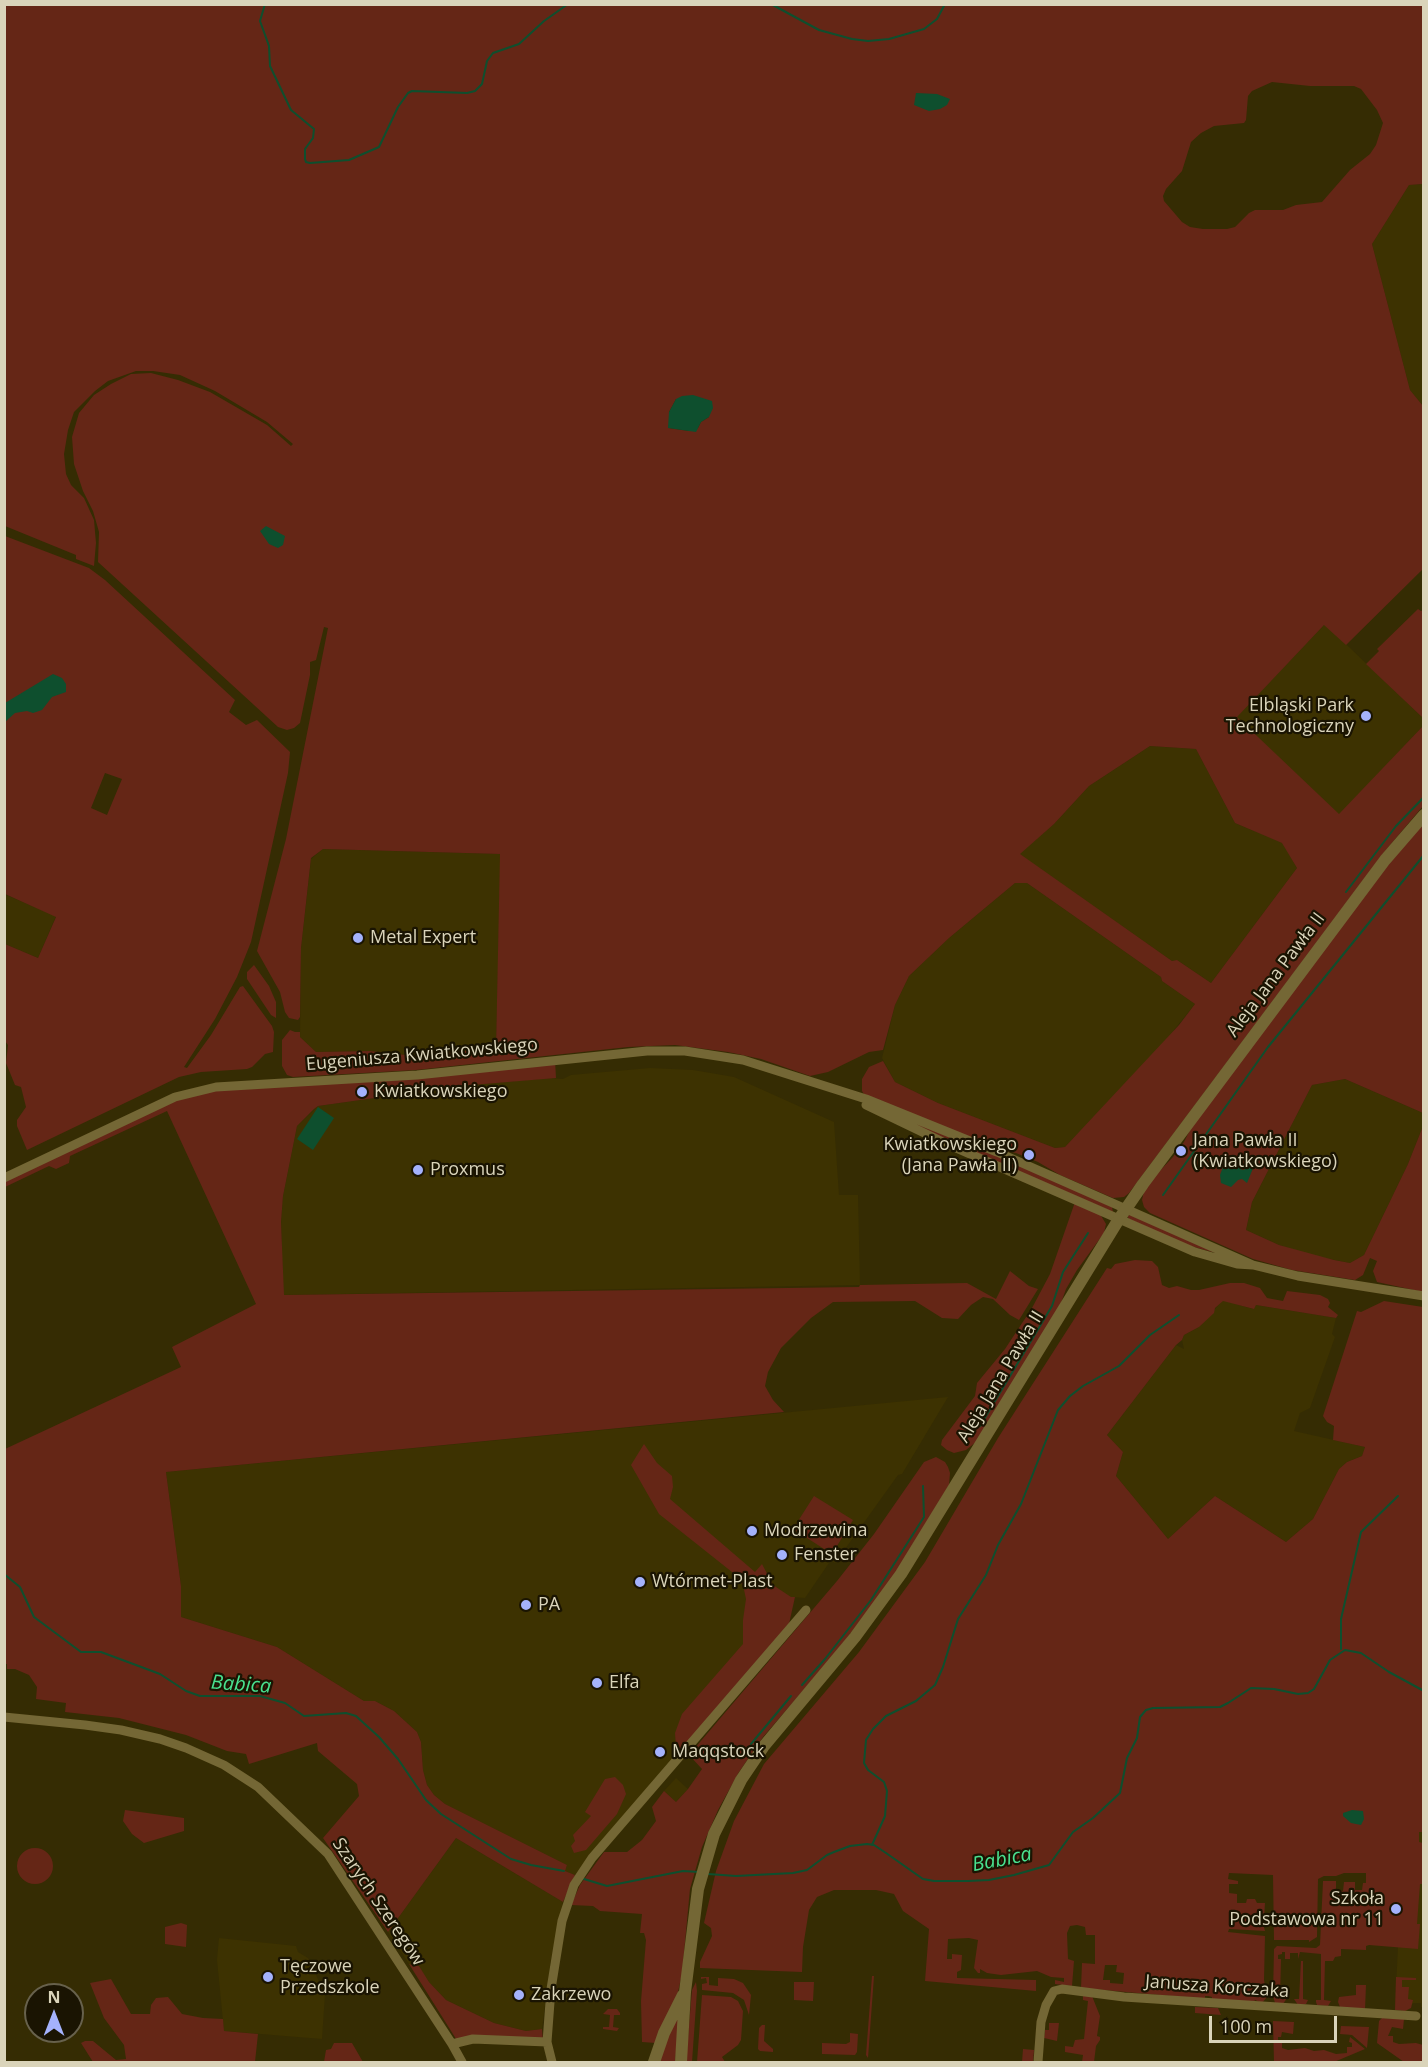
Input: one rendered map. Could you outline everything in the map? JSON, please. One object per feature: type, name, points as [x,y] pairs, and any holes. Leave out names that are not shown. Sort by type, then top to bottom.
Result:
[{"type":"street","name":"Aleja Jana Pawła II","points":[[681,2062],[685,1992],[698,1889],[714,1833],[735,1790],[764,1746],[855,1637],[902,1574],[1126,1208],[1385,860],[1424,815]]},
{"type":"street","name":"Eugeniusza Kwiatkowskiego","points":[[4,1178],[175,1097],[216,1087],[417,1075],[663,1050],[710,1054],[743,1060],[854,1096],[997,1152],[1253,1265]]},
{"type":"street","name":"Eugeniusza Kwiatkowskiego","points":[[854,1096],[864,1104],[945,1143],[1195,1252],[1237,1264],[1253,1265]]},
{"type":"street","points":[[1253,1265],[1298,1276],[1424,1296]]},
{"type":"street","points":[[552,2062],[547,2042],[556,1950],[567,1902],[574,1885],[583,1870],[806,1610]]},
{"type":"street","name":"Szarych Szeregów","points":[[4,1717],[121,1730],[160,1740],[218,1762],[258,1787],[328,1854],[462,2062]]},
{"type":"street","name":"Janusza Korczaka","points":[[1038,2062],[1044,2012],[1048,2000],[1054,1991],[1070,1989],[1136,1998],[1416,2016]]},
{"type":"street","name":"Aleja Jana Pawła II","points":[[654,2062],[664,2033],[685,1992]]},
{"type":"street","points":[[452,2044],[473,2039],[547,2042]]},
{"type":"shaded area","points":[[5,5],[1423,5],[1423,184],[1409,185],[1372,244],[1410,390],[1423,406],[1423,569],[1346,645],[1324,625],[1237,717],[1339,814],[1423,726],[1423,806],[1385,851],[1124,1197],[1113,1198],[1060,1175],[1038,1162],[1001,1150],[865,1096],[862,1091],[862,1079],[869,1067],[883,1061],[895,1082],[938,1103],[1055,1148],[1065,1147],[1179,1025],[1195,1004],[1162,981],[1161,977],[1027,883],[1015,883],[949,938],[909,976],[895,1005],[883,1050],[869,1052],[828,1072],[810,1076],[761,1059],[675,1045],[628,1047],[416,1070],[293,1077],[287,1075],[282,1066],[282,1040],[290,1030],[300,1032],[300,1037],[316,1052],[370,1051],[415,1056],[496,1048],[500,854],[323,849],[311,858],[301,948],[300,1017],[298,1020],[289,1018],[285,1012],[280,992],[257,951],[286,839],[328,628],[324,627],[316,660],[310,662],[310,675],[300,723],[287,730],[278,727],[98,562],[99,532],[74,464],[72,437],[79,413],[94,395],[131,374],[151,373],[210,392],[267,425],[291,446],[293,444],[267,422],[215,391],[180,375],[136,371],[108,381],[95,391],[74,412],[68,430],[64,454],[66,474],[71,485],[84,498],[94,520],[96,543],[94,566],[76,559],[76,555],[5,526]],"holes":[[[1272,82],[1310,86],[1354,86],[1361,89],[1377,110],[1383,123],[1376,145],[1370,154],[1350,170],[1322,202],[1296,205],[1283,210],[1255,210],[1235,227],[1227,229],[1190,227],[1182,222],[1164,201],[1163,196],[1166,189],[1182,171],[1191,142],[1214,126],[1244,123],[1248,96],[1252,91]],[[676,399],[709,417],[701,422],[698,428],[689,431],[669,428],[669,412]],[[1150,746],[1196,749],[1235,823],[1282,843],[1297,868],[1211,983],[1177,960],[1172,961],[1020,854],[1054,824],[1089,786]]]},
{"type":"shaded area","points":[[916,93],[937,94],[950,99],[947,105],[940,109],[929,111],[914,105]]},
{"type":"shaded area","points":[[1423,184],[1423,406],[1410,390],[1372,244],[1409,185]]},
{"type":"shaded area","points":[[693,395],[712,401],[713,408],[709,417],[701,422],[696,432],[668,428],[669,412],[676,399]]},
{"type":"shaded area","points":[[266,526],[285,536],[283,545],[278,548],[269,544],[260,531]]},
{"type":"shaded area","points":[[5,536],[89,568],[105,580],[235,700],[229,712],[246,725],[257,720],[290,752],[288,773],[251,942],[237,977],[215,1019],[184,1067],[187,1068],[211,1035],[240,987],[243,986],[272,1026],[273,1052],[265,1054],[247,1069],[201,1072],[179,1077],[27,1150],[17,1126],[17,1120],[26,1107],[21,1087],[15,1085],[6,1063],[8,1045],[5,1041],[5,944],[38,958],[56,917],[5,894]],"holes":[[[105,773],[122,779],[107,815],[91,808]]]},
{"type":"shaded area","points":[[1418,609],[1423,610],[1423,718],[1366,664],[1379,651],[1377,649]]},
{"type":"shaded area","name":"Elbląski Park Technologiczny","points":[[1325,624],[1423,718],[1423,726],[1339,815],[1236,717]]},
{"type":"shaded area","points":[[53,674],[62,678],[66,684],[66,692],[52,697],[42,710],[33,713],[27,711],[15,713],[5,722],[5,703]]},
{"type":"shaded area","points":[[1150,746],[1196,749],[1235,823],[1283,843],[1297,868],[1211,983],[1177,960],[1172,961],[1019,854],[1054,824],[1089,786]]},
{"type":"shaded area","points":[[1423,822],[1423,1113],[1345,1079],[1312,1085],[1252,1202],[1246,1230],[1279,1245],[1334,1260],[1350,1263],[1364,1255],[1408,1164],[1423,1126],[1423,1292],[1377,1282],[1373,1271],[1377,1261],[1370,1258],[1363,1275],[1355,1280],[1292,1270],[1253,1259],[1150,1213],[1144,1207],[1142,1200],[1144,1191],[1151,1180],[1173,1157],[1193,1124],[1380,875]]},
{"type":"shaded area","name":"Metal Expert","points":[[323,849],[501,854],[496,1048],[415,1056],[370,1051],[316,1052],[300,1037],[301,948],[311,859]]},
{"type":"shaded area","points":[[1015,883],[1027,883],[1161,977],[1162,981],[1195,1004],[1161,1046],[1065,1147],[1055,1148],[938,1103],[895,1082],[882,1058],[895,1005],[909,976],[949,938]]},
{"type":"shaded area","points":[[4,894],[56,916],[38,958],[5,944]]},
{"type":"shaded area","points":[[254,965],[269,986],[276,1002],[276,1018],[271,1015],[247,979],[247,972]]},
{"type":"shaded area","points":[[555,1060],[556,1078],[460,1086],[318,1106],[314,1109],[297,1126],[283,1196],[281,1222],[284,1295],[859,1287],[860,1285],[967,1283],[996,1299],[1010,1271],[1029,1286],[1038,1289],[1019,1320],[993,1299],[983,1297],[971,1305],[958,1319],[942,1318],[915,1301],[833,1302],[811,1318],[781,1348],[768,1372],[765,1386],[773,1400],[784,1412],[166,1472],[181,1586],[181,1617],[277,1647],[364,1701],[375,1701],[394,1711],[417,1732],[421,1742],[423,1770],[427,1785],[434,1795],[445,1804],[567,1865],[565,1871],[575,1875],[563,1902],[456,1838],[388,1932],[323,1838],[359,1796],[357,1784],[318,1751],[317,1743],[249,1764],[246,1754],[227,1751],[186,1735],[119,1718],[65,1712],[66,1703],[36,1699],[37,1687],[29,1675],[15,1669],[7,1669],[7,1664],[5,1664],[5,1449],[181,1367],[172,1347],[256,1304],[167,1111],[70,1156],[69,1163],[56,1169],[49,1166],[5,1187],[4,1178],[195,1091]]},
{"type":"shaded area","points":[[650,1068],[693,1070],[734,1077],[834,1122],[839,1195],[858,1195],[860,1285],[283,1295],[281,1222],[283,1196],[297,1126],[318,1106],[460,1086],[549,1078],[563,1079],[571,1075]]},
{"type":"shaded area","points":[[1345,1079],[1423,1113],[1423,1126],[1408,1164],[1364,1255],[1350,1263],[1314,1256],[1279,1245],[1246,1230],[1252,1202],[1312,1085]]},
{"type":"shaded area","points":[[866,1101],[998,1154],[1112,1207],[1113,1212],[932,1134]]},
{"type":"shaded area","points":[[318,1107],[334,1118],[313,1150],[297,1139]]},
{"type":"shaded area","points":[[1256,1161],[1247,1183],[1242,1179],[1238,1180],[1231,1187],[1221,1183],[1220,1175],[1223,1167],[1230,1163],[1240,1163],[1240,1169],[1244,1170],[1249,1162]]},
{"type":"shaded area","points":[[1075,1202],[1100,1214],[1106,1224],[1104,1233],[1077,1270],[1066,1289],[1060,1306],[976,1442],[966,1450],[954,1453],[947,1450],[941,1445],[942,1440],[975,1396],[977,1383],[1005,1349],[1032,1308],[1050,1274]]},
{"type":"shaded area","points":[[1130,1215],[1245,1261],[1187,1245],[1129,1219],[1127,1216]]},
{"type":"shaded area","points":[[1135,1260],[1152,1261],[1158,1267],[1162,1285],[1169,1288],[1177,1286],[1199,1290],[1230,1283],[1244,1283],[1260,1288],[1267,1298],[1283,1301],[1287,1291],[1320,1295],[1328,1299],[1330,1303],[1328,1307],[1338,1315],[1336,1318],[1256,1305],[1254,1309],[1223,1301],[1199,1327],[1184,1335],[1107,1435],[1123,1452],[1116,1476],[1168,1539],[1215,1496],[1286,1542],[1313,1519],[1339,1469],[1347,1462],[1362,1456],[1365,1447],[1333,1440],[1334,1426],[1323,1416],[1357,1311],[1361,1312],[1384,1301],[1423,1307],[1424,1832],[1419,1832],[1419,1842],[1423,1843],[1424,1873],[1422,1884],[1420,1884],[1418,1949],[1369,1945],[1366,1946],[1366,1950],[1341,1949],[1341,1956],[1335,1957],[1333,1961],[1325,1961],[1324,2000],[1331,2001],[1328,2006],[1317,2005],[1316,2002],[1316,2000],[1321,2000],[1321,1954],[1300,1952],[1298,1959],[1298,1953],[1290,1953],[1290,1959],[1285,1959],[1285,1952],[1282,1952],[1278,1955],[1278,1959],[1281,1959],[1280,1998],[1287,1998],[1283,2004],[1275,2003],[1273,1996],[1274,1949],[1277,1946],[1316,1948],[1320,1945],[1323,1881],[1336,1881],[1336,1890],[1343,1891],[1344,1882],[1355,1882],[1355,1890],[1362,1890],[1363,1883],[1366,1883],[1366,1873],[1344,1873],[1318,1879],[1317,1937],[1309,1942],[1309,1940],[1274,1940],[1273,1875],[1229,1873],[1228,1879],[1238,1881],[1238,1884],[1229,1884],[1229,1893],[1237,1894],[1237,1903],[1246,1903],[1247,1899],[1255,1899],[1257,1903],[1265,1903],[1264,1919],[1256,1919],[1256,1926],[1264,1927],[1265,1931],[1229,1929],[1228,1932],[1265,1936],[1264,1980],[1267,1997],[1262,2003],[1255,2000],[1254,2002],[1212,2000],[1212,1997],[1208,1996],[1205,1996],[1205,1999],[1081,1988],[1082,1963],[1095,1964],[1095,1935],[1086,1935],[1085,1927],[1077,1925],[1070,1926],[1067,1933],[1068,1959],[1074,1961],[1072,1986],[1055,1984],[1055,1980],[1064,1982],[1064,1978],[1051,1977],[1037,1971],[1001,1975],[987,1973],[980,1969],[978,1973],[974,1968],[978,1940],[969,1938],[948,1939],[947,1959],[952,1959],[952,1954],[962,1955],[961,1970],[957,1972],[957,1978],[1036,1980],[1036,1991],[925,1981],[929,1929],[903,1911],[894,1894],[876,1890],[834,1890],[817,1897],[809,1910],[803,1947],[802,1972],[700,1968],[700,1962],[712,1936],[711,1928],[704,1923],[716,1871],[734,1821],[764,1764],[859,1652],[925,1562],[998,1438],[1107,1268],[1111,1269],[1115,1264]],"holes":[[[1105,1965],[1117,1965],[1116,1972],[1124,1973],[1123,1984],[1103,1980]]]},
{"type":"shaded area","points":[[1223,1300],[1253,1309],[1256,1305],[1336,1318],[1332,1334],[1335,1337],[1310,1408],[1300,1413],[1294,1431],[1365,1447],[1362,1456],[1347,1462],[1339,1469],[1313,1519],[1286,1542],[1215,1496],[1168,1539],[1116,1476],[1123,1452],[1107,1435],[1176,1345],[1184,1349],[1182,1340],[1184,1335],[1199,1327]]},
{"type":"shaded area","points":[[948,1397],[902,1474],[898,1475],[835,1563],[831,1560],[805,1598],[791,1597],[680,1751],[575,1875],[564,1871],[567,1865],[445,1804],[434,1795],[427,1785],[423,1770],[421,1742],[417,1732],[394,1711],[375,1701],[364,1701],[277,1647],[181,1617],[181,1586],[166,1472]]},
{"type":"shaded area","points":[[644,1444],[657,1463],[672,1476],[673,1487],[670,1499],[755,1572],[762,1564],[773,1585],[791,1597],[795,1597],[789,1624],[680,1751],[676,1747],[675,1733],[682,1714],[743,1644],[746,1599],[743,1585],[732,1572],[659,1514],[631,1465]]},
{"type":"shaded area","points":[[936,1457],[945,1462],[948,1467],[949,1485],[892,1579],[833,1656],[763,1737],[739,1772],[718,1810],[702,1847],[690,1889],[682,1974],[678,1992],[656,2043],[642,2042],[641,2001],[646,1940],[644,1933],[640,1933],[642,1914],[600,1911],[593,1906],[571,1905],[580,1885],[604,1852],[627,1852],[642,1840],[656,1821],[652,1807],[664,1791],[676,1802],[688,1789],[702,1769],[689,1755],[837,1581],[874,1534],[924,1462]]},
{"type":"shaded area","points":[[814,1496],[853,1520],[832,1554],[793,1529]]},
{"type":"shaded area","points":[[615,1777],[623,1785],[626,1794],[617,1814],[586,1850],[574,1853],[571,1846],[575,1841],[573,1835],[591,1816],[585,1812],[605,1779]]},
{"type":"shaded area","points":[[676,1778],[688,1789],[676,1802],[664,1791]]},
{"type":"shaded area","points":[[125,1810],[184,1818],[184,1831],[144,1843],[132,1834],[123,1821]]},
{"type":"shaded area","points":[[1352,1810],[1363,1811],[1364,1819],[1361,1825],[1351,1823],[1343,1816],[1343,1813]]},
{"type":"shaded area","name":"Szkoła Podstawowa nr 11","points":[[1370,1827],[1423,1829],[1423,2007],[1421,2003],[1413,2003],[1407,2011],[1395,2010],[1398,1946],[1369,1945]]},
{"type":"shaded area","points":[[456,1838],[563,1902],[551,1959],[542,2029],[526,2031],[494,2023],[446,2000],[419,1967],[409,1964],[388,1932]]},
{"type":"shaded area","points":[[35,1848],[48,1853],[53,1866],[48,1879],[35,1884],[22,1879],[17,1866],[22,1853]]},
{"type":"shaded area","points":[[181,1923],[187,1925],[186,1947],[165,1944],[165,1927]]},
{"type":"shaded area","name":"Tęczowe Przedszkole","points":[[219,1938],[296,1946],[298,1952],[308,1958],[325,1994],[322,2039],[224,2031],[217,1960]]},
{"type":"shaded area","points":[[1301,1961],[1303,1961],[1303,1999],[1308,2000],[1306,2004],[1298,2005],[1294,1999],[1299,1999]]},
{"type":"shaded area","points":[[409,1964],[419,1966],[429,1982],[446,2000],[494,2023],[526,2031],[542,2029],[543,2042],[458,2042]]},
{"type":"shaded area","points":[[872,1976],[874,1976],[868,2058],[866,2055]]},
{"type":"shaded area","points":[[701,1977],[709,1977],[709,1985],[718,1986],[718,1978],[734,1979],[743,1983],[751,1995],[749,2015],[744,2000],[733,1993],[702,1990],[702,1984],[707,1983],[706,1978],[701,1979]]},
{"type":"shaded area","points":[[1396,1977],[1416,1978],[1416,1980],[1402,1980],[1402,1987],[1409,1987],[1408,1999],[1413,2000],[1411,2008],[1405,2011],[1395,2010]]},
{"type":"shaded area","points":[[111,1979],[131,2014],[150,2014],[151,2005],[156,1998],[168,1997],[182,2014],[223,2019],[224,2031],[258,2034],[255,2062],[93,2062],[81,2043],[85,2041],[93,2041],[116,2060],[126,2059],[124,2045],[104,2018],[90,1983]]},
{"type":"shaded area","points":[[696,1982],[692,2062],[686,2062],[692,1990]]},
{"type":"shaded area","points":[[794,1982],[814,1982],[813,2001],[794,2000]]},
{"type":"shaded area","points":[[1356,1985],[1366,1985],[1365,2010],[1340,2007],[1339,1997],[1356,1995]]},
{"type":"shaded area","points":[[1083,1994],[1092,1996],[1100,2016],[1097,2036],[1100,2040],[1096,2046],[1094,2062],[1082,2062],[1083,2055],[1065,2052],[1065,2046],[1073,2047],[1075,2040],[1084,2039],[1088,2001],[1083,2000]]},
{"type":"shaded area","points":[[702,1995],[731,1997],[738,2001],[743,2011],[741,2040],[722,2057],[725,2062],[697,2062]]},
{"type":"shaded area","points":[[682,2002],[675,2062],[660,2062],[662,2051]]},
{"type":"shaded area","points":[[1195,2007],[1218,2008],[1221,2015],[1195,2013]]},
{"type":"shaded area","points":[[608,2009],[617,2009],[620,2013],[620,2015],[614,2015],[613,2027],[619,2028],[617,2031],[603,2029],[603,2027],[609,2027],[610,2015],[603,2014]]},
{"type":"shaded area","points":[[1382,2018],[1404,2019],[1403,2029],[1392,2027],[1388,2036],[1393,2036],[1393,2042],[1399,2044],[1423,2045],[1423,2062],[1404,2062],[1377,2043],[1379,2021]]},
{"type":"shaded area","points":[[1273,2021],[1294,2022],[1293,2034],[1282,2032],[1281,2037],[1278,2037],[1278,2041],[1282,2042],[1282,2048],[1288,2050],[1305,2048],[1336,2054],[1347,2053],[1347,2047],[1352,2047],[1352,2043],[1349,2042],[1350,2037],[1365,2049],[1334,2062],[1274,2062]]},
{"type":"shaded area","points":[[1049,2023],[1059,2023],[1057,2041],[1044,2038],[1045,2030],[1049,2030]]},
{"type":"shaded area","points":[[765,2025],[764,2041],[773,2049],[773,2052],[758,2049],[759,2028]]},
{"type":"shaded area","points":[[1341,2026],[1369,2027],[1367,2048],[1352,2035],[1340,2034]]},
{"type":"shaded area","points":[[850,2033],[858,2034],[855,2055],[822,2054],[822,2043],[846,2044],[850,2042]]},
{"type":"shaded area","points":[[334,2043],[352,2043],[363,2062],[324,2062],[326,2050],[331,2049]]},
{"type":"shaded area","points":[[1023,2049],[1034,2050],[1033,2062],[1022,2062]]},
{"type":"waterway","points":[[265,4],[260,21],[269,46],[270,66],[291,110],[314,129],[313,138],[305,149],[306,162],[310,163],[349,160],[379,147],[398,107],[412,91],[467,93],[475,91],[482,84],[487,61],[493,53],[519,44],[544,21],[568,4]]},
{"type":"waterway","points":[[771,4],[819,30],[868,41],[889,39],[924,29],[937,19],[945,4]]},
{"type":"waterway","points":[[1346,892],[1396,826],[1424,797]]},
{"type":"waterway","points":[[1163,1195],[1268,1047],[1424,855]]},
{"type":"waterway","points":[[980,1426],[1052,1306],[1063,1272],[1088,1233]]},
{"type":"waterway","points":[[872,1845],[885,1816],[887,1791],[884,1782],[868,1770],[864,1763],[866,1740],[886,1716],[916,1701],[935,1685],[958,1619],[986,1575],[998,1545],[1021,1504],[1058,1410],[1070,1396],[1119,1366],[1150,1335],[1179,1315]]},
{"type":"waterway","points":[[802,1685],[871,1600],[924,1517],[923,1486]]},
{"type":"waterway","points":[[1341,1649],[1341,1619],[1361,1532],[1398,1496]]},
{"type":"waterway","name":"Babica","points":[[4,1574],[20,1587],[34,1617],[81,1652],[101,1652],[160,1674],[186,1691],[200,1696],[260,1696],[285,1703],[304,1716],[346,1713],[356,1716],[379,1737],[398,1759],[426,1800],[441,1814],[511,1859],[564,1871]]},
{"type":"waterway","name":"Babica","points":[[708,1874],[736,1876],[793,1873],[807,1870],[834,1852],[850,1846],[867,1844],[874,1845],[923,1879],[968,1881],[1014,1875],[1049,1865],[1073,1832],[1093,1818],[1120,1793],[1127,1758],[1137,1738],[1140,1717],[1146,1710],[1220,1707],[1251,1688],[1274,1689],[1298,1694],[1308,1693],[1314,1689],[1330,1660],[1345,1650],[1361,1653],[1389,1672],[1424,1691]]},
{"type":"waterway","points":[[751,1744],[791,1696]]},
{"type":"waterway","name":"Babica","points":[[584,1879],[607,1886],[683,1871],[699,1872]]},
{"type":"place","name":"Elbląski Park Technologiczny","points":[[1366,716]]},
{"type":"place","name":"Metal Expert","points":[[358,938]]},
{"type":"place","name":"Kwiatkowskiego","points":[[362,1092]]},
{"type":"place","name":"Jana Pawła II (Kwiatkowskiego)","points":[[1181,1151]]},
{"type":"place","name":"Kwiatkowskiego (Jana Pawła II)","points":[[1029,1155]]},
{"type":"place","name":"Proxmus","points":[[418,1170]]},
{"type":"place","name":"Modrzewina","points":[[752,1531]]},
{"type":"place","name":"Fenster","points":[[782,1555]]},
{"type":"place","name":"Wtórmet-Plast","points":[[640,1582]]},
{"type":"place","name":"PA","points":[[526,1605]]},
{"type":"place","name":"Elfa","points":[[597,1683]]},
{"type":"place","name":"Maqqstock","points":[[660,1752]]},
{"type":"place","name":"Szkoła Podstawowa nr 11","points":[[1396,1909]]},
{"type":"place","name":"Tęczowe Przedszkole","points":[[268,1977]]},
{"type":"place","name":"Zakrzewo","points":[[519,1995]]}]
